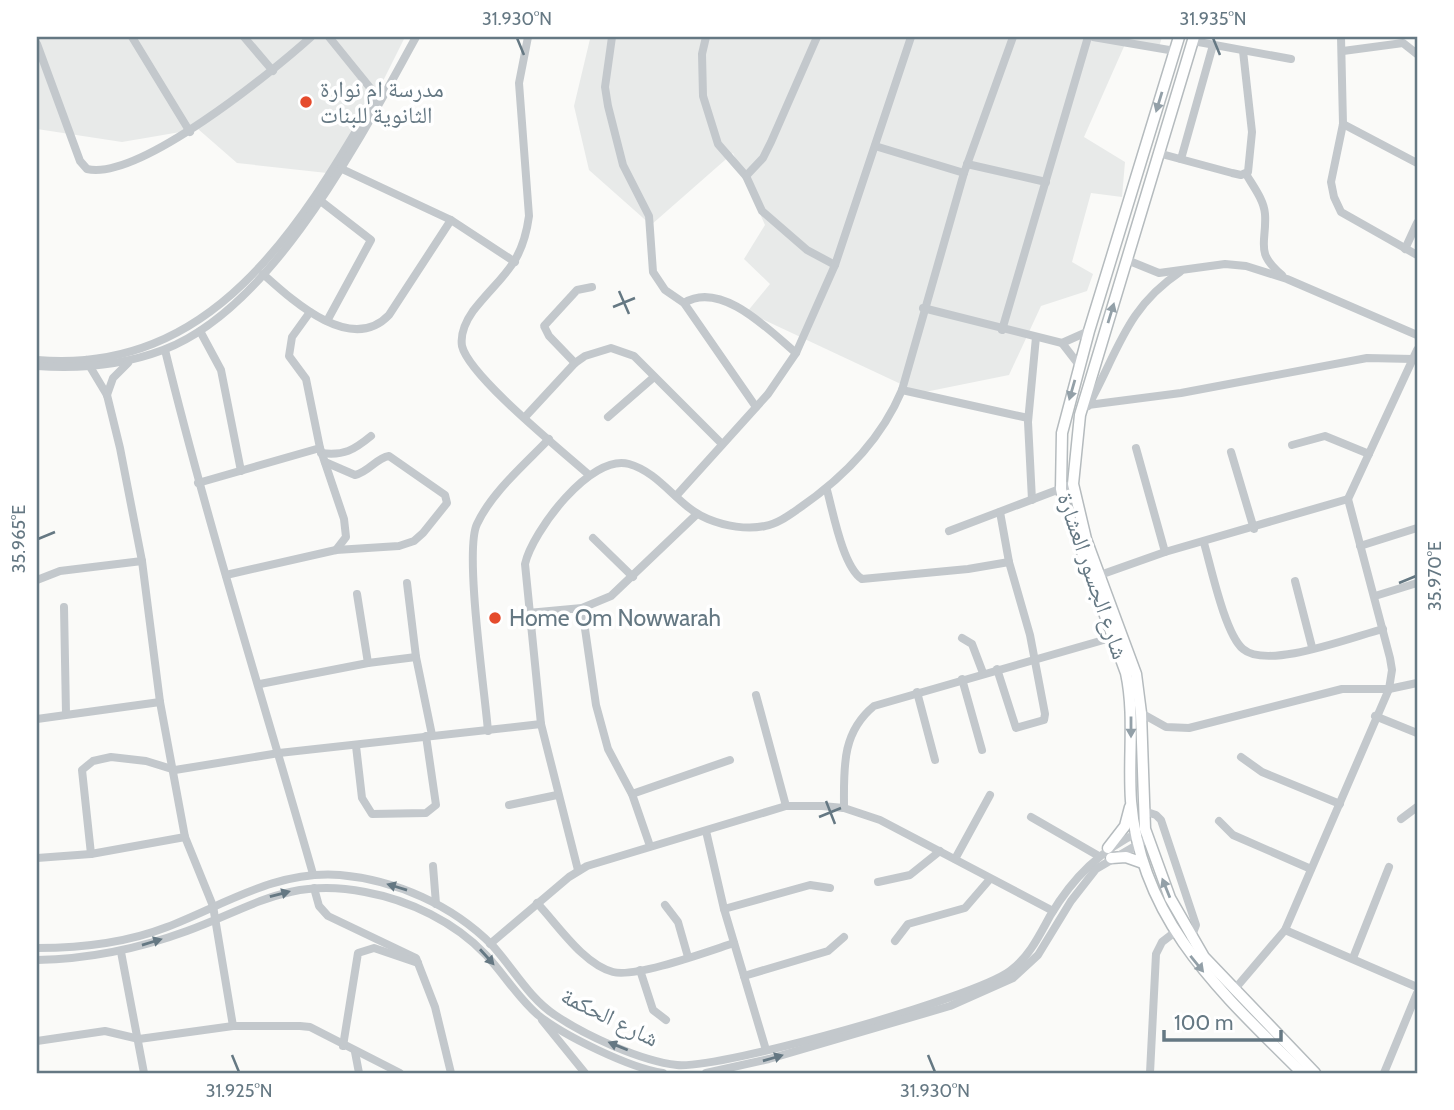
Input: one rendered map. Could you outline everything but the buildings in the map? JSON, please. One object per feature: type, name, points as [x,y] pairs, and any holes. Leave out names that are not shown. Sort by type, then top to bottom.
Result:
[{"type":"main road","name":"شارع الجسور العشارة","points":[[1179,37],[1079,365],[1062,433],[1061,489],[1114,637],[1129,688],[1131,800],[1142,837],[1191,938],[1234,989],[1315,1073]]},
{"type":"main road","name":"شارع الجسور العشارة","points":[[1193,39],[1080,415],[1073,484],[1086,539],[1131,658],[1141,713],[1143,863],[1175,932],[1220,990],[1302,1073]]},
{"type":"main road","points":[[1131,800],[1125,826],[1109,853],[1143,863]]},
{"type":"street","points":[[132,37],[190,132]]},
{"type":"street","points":[[244,37],[273,71]]},
{"type":"street","points":[[37,44],[40,66],[70,140],[87,169],[105,171],[190,132],[273,71],[311,37]]},
{"type":"street","points":[[329,37],[379,98]]},
{"type":"street","points":[[37,366],[131,360],[165,350],[200,331],[262,274],[322,202],[342,169],[410,37]]},
{"type":"street","points":[[37,360],[89,363],[128,353],[164,340],[197,323],[226,301],[300,220],[416,37]]},
{"type":"street","points":[[528,37],[519,83],[529,216],[515,262],[495,289],[474,310],[461,338],[468,362],[589,475]]},
{"type":"street","points":[[612,37],[605,87],[615,144],[649,216],[653,272],[665,290],[684,303],[756,407]]},
{"type":"street","points":[[706,37],[701,78],[707,116],[723,152],[746,176],[755,199],[771,219],[807,250],[835,265]]},
{"type":"street","points":[[746,176],[763,158],[817,37]]},
{"type":"street","points":[[676,496],[782,377],[796,353],[835,265],[911,37]]},
{"type":"street","points":[[578,870],[556,795],[541,724],[525,564],[531,543],[540,529],[589,475],[612,464],[629,464],[644,470],[697,514],[733,526],[765,526],[783,519],[827,489],[878,433],[902,390],[923,308],[965,168],[1013,37]]},
{"type":"street","points":[[1002,330],[1091,37],[1175,51]]},
{"type":"street","points":[[1341,37],[1343,124],[1331,182],[1334,197],[1341,212],[1417,255]]},
{"type":"street","points":[[1193,39],[1291,60]]},
{"type":"street","points":[[1343,51],[1404,40],[1417,54]]},
{"type":"street","points":[[1181,159],[1213,45]]},
{"type":"street","points":[[1243,51],[1252,132],[1251,167],[1246,174]]},
{"type":"street","points":[[1343,124],[1417,163]]},
{"type":"street","points":[[875,146],[965,168],[1046,182]]},
{"type":"street","points":[[1158,153],[1246,174],[1263,204],[1262,245],[1266,258],[1287,279]]},
{"type":"street","points":[[342,169],[451,220],[515,262]]},
{"type":"street","points":[[322,202],[371,240],[327,321]]},
{"type":"street","points":[[262,274],[310,312],[327,321],[357,329],[383,321],[451,220]]},
{"type":"street","points":[[1405,249],[1417,223]]},
{"type":"street","points":[[1127,260],[1159,273],[1225,264],[1246,266],[1287,279],[1417,335]]},
{"type":"street","points":[[1080,415],[1088,405],[1140,306],[1153,291],[1182,270]]},
{"type":"street","points":[[575,363],[549,336],[544,326],[577,290],[592,287]]},
{"type":"street","points":[[684,303],[703,296],[719,299],[738,309],[796,353]]},
{"type":"street","points":[[923,308],[1062,343],[1089,331]]},
{"type":"street","points":[[310,312],[292,337],[289,356],[306,379],[321,450],[347,530],[344,543],[336,550]]},
{"type":"street","points":[[200,331],[221,370],[241,471]]},
{"type":"street","points":[[1032,500],[1028,418],[1036,337]]},
{"type":"street","points":[[1062,343],[1079,365]]},
{"type":"street","points":[[525,417],[575,363],[585,356],[611,348],[634,356],[722,444]]},
{"type":"street","points":[[165,350],[198,483],[260,684],[313,874]]},
{"type":"street","points":[[1088,405],[1181,393],[1367,358],[1415,355],[1348,499],[1392,670],[1389,689],[1284,930],[1234,989]]},
{"type":"street","points":[[107,395],[113,379],[131,360]]},
{"type":"street","points":[[89,363],[107,395],[142,561],[160,702],[185,837],[213,906],[233,1026]]},
{"type":"street","points":[[608,417],[654,377]]},
{"type":"street","points":[[902,390],[1028,418]]},
{"type":"street","points":[[198,483],[321,450],[338,455],[353,450],[371,436]]},
{"type":"street","points":[[1292,445],[1325,436],[1369,454]]},
{"type":"street","points":[[488,732],[473,565],[473,533],[484,510],[549,439]]},
{"type":"street","points":[[1136,448],[1164,552]]},
{"type":"street","points":[[1231,452],[1254,529]]},
{"type":"street","points":[[226,575],[336,550],[399,546],[414,541],[447,500],[389,456],[380,458],[370,469],[355,475],[325,462]]},
{"type":"street","points":[[949,531],[1073,484]]},
{"type":"street","points":[[827,489],[845,552],[855,573],[862,579],[959,570],[1009,562]]},
{"type":"street","points":[[1100,575],[1164,552],[1254,529],[1348,499]]},
{"type":"street","points":[[997,669],[1016,727],[1042,722],[1045,714],[1035,659],[1009,562],[1000,512]]},
{"type":"street","points":[[528,613],[582,608],[611,596],[697,514]]},
{"type":"street","points":[[1360,546],[1417,527]]},
{"type":"street","points":[[593,538],[633,577]]},
{"type":"street","points":[[1204,543],[1222,605],[1236,642],[1242,649],[1265,658],[1383,629]]},
{"type":"street","points":[[37,580],[60,570],[142,561]]},
{"type":"street","points":[[1295,581],[1312,647]]},
{"type":"street","points":[[356,746],[362,798],[372,814],[426,813],[436,805],[407,583]]},
{"type":"street","points":[[1375,596],[1417,583]]},
{"type":"street","points":[[357,594],[368,663]]},
{"type":"street","points":[[64,607],[66,714]]},
{"type":"street","points":[[582,608],[607,750],[632,794],[650,846]]},
{"type":"street","points":[[844,808],[844,755],[854,727],[874,706],[1114,637]]},
{"type":"street","points":[[962,638],[972,644],[983,673]]},
{"type":"street","points":[[260,684],[368,663],[416,657]]},
{"type":"street","points":[[962,679],[982,750]]},
{"type":"street","points":[[1141,713],[1166,727],[1189,728],[1342,689],[1389,689],[1417,683]]},
{"type":"street","points":[[917,692],[935,760]]},
{"type":"street","points":[[756,695],[786,806]]},
{"type":"street","points":[[37,719],[160,702]]},
{"type":"street","points":[[1375,716],[1417,733]]},
{"type":"street","points":[[91,854],[82,774],[86,765],[99,759],[125,758],[174,770],[279,753],[488,732],[541,724]]},
{"type":"street","points":[[1241,757],[1262,772],[1340,804]]},
{"type":"street","points":[[632,794],[730,760]]},
{"type":"street","points":[[509,805],[556,795]]},
{"type":"street","points":[[955,859],[989,795]]},
{"type":"street","points":[[491,944],[578,870],[786,806],[844,808],[880,820],[1053,911]]},
{"type":"street","points":[[1401,819],[1417,807]]},
{"type":"street","points":[[1144,811],[1161,820],[1196,925],[1191,938]]},
{"type":"street","points":[[1031,817],[1097,855]]},
{"type":"street","points":[[1219,821],[1233,835],[1311,869]]},
{"type":"street","points":[[706,831],[724,909],[766,1050]]},
{"type":"street","points":[[37,858],[91,854],[185,837]]},
{"type":"street","name":"شارع الحكمة","points":[[37,948],[120,941],[164,928],[259,887],[313,874],[365,878],[410,891],[436,904],[491,944],[552,1013],[595,1037],[658,1062],[698,1065],[862,1024],[989,983],[1010,972],[1028,954],[1053,911],[1097,855],[1109,853],[1142,837]]},
{"type":"street","points":[[878,881],[910,875],[940,851]]},
{"type":"street","name":"شارع الحكمة","points":[[706,1073],[769,1059],[950,1006],[1004,982],[1033,961],[1078,890],[1109,853]]},
{"type":"street","points":[[433,866],[436,904]]},
{"type":"street","points":[[1353,958],[1389,867]]},
{"type":"street","points":[[895,941],[908,924],[965,908],[990,879]]},
{"type":"street","points":[[724,909],[810,885],[830,888]]},
{"type":"street","points":[[314,888],[324,913],[412,954],[435,1007],[451,1073]]},
{"type":"street","name":"شارع الحكمة","points":[[37,960],[121,952],[216,918],[251,902],[314,888],[365,892],[392,898],[463,934],[487,955],[538,1014],[566,1033],[657,1073]]},
{"type":"street","points":[[537,903],[595,963],[615,973],[640,970],[734,943]]},
{"type":"street","points":[[666,905],[678,922],[688,957]]},
{"type":"street","points":[[1284,930],[1417,987]]},
{"type":"street","points":[[1150,1073],[1156,954],[1162,942],[1175,932]]},
{"type":"street","points":[[744,976],[828,951],[844,937]]},
{"type":"street","points":[[343,1046],[358,953],[374,948],[418,963]]},
{"type":"street","points":[[121,952],[144,1073]]},
{"type":"street","points":[[640,970],[653,1010],[666,1020]]},
{"type":"street","points":[[1384,1073],[1417,993]]},
{"type":"street","points":[[538,1014],[557,1043],[584,1073]]},
{"type":"street","points":[[37,1041],[105,1031],[139,1040],[233,1026],[310,1027],[400,1073]]},
{"type":"street","points":[[355,1052],[359,1073]]},
{"type":"street","points":[[657,1073],[658,1062]]},
{"type":"shaded area","points":[[37,37],[405,37],[383,81],[327,173],[237,163],[198,129],[122,142],[37,129]]},
{"type":"shaded area","points":[[586,37],[1162,37],[1159,47],[1126,42],[1084,137],[1125,162],[1122,197],[1091,193],[1072,262],[1093,274],[1087,291],[1041,306],[1009,375],[920,393],[747,312],[770,284],[744,259],[765,225],[733,153],[651,225],[589,170],[574,106],[590,39]]},
{"type":"place","name":"مدرسة ام نوارة الثانوية للبنات","points":[[306,102]]},
{"type":"place","name":"Home Om Nowwarah","points":[[495,618]]}]
